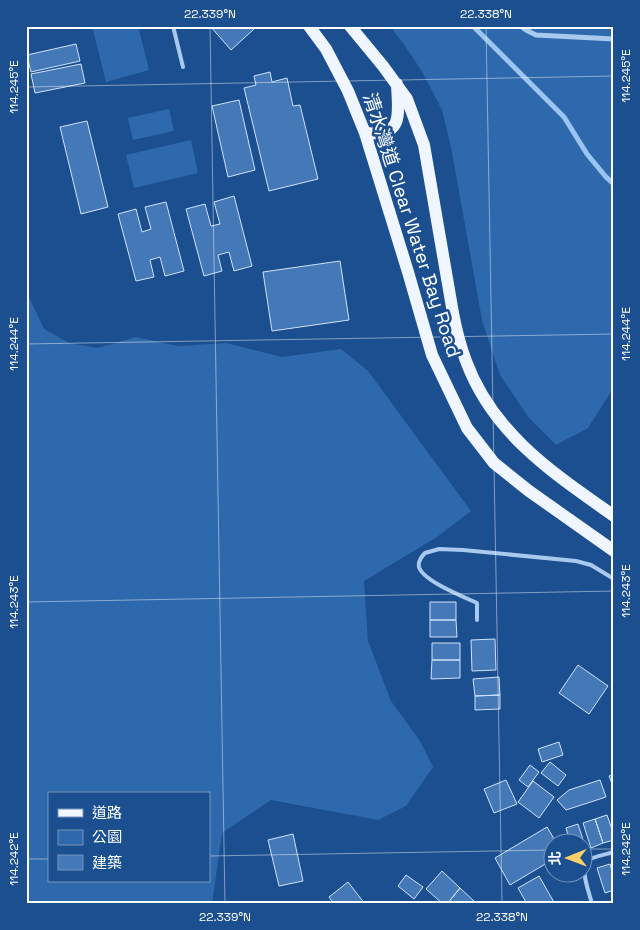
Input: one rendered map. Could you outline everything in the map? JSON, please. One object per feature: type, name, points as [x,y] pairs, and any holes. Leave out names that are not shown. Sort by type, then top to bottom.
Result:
[{"type":"main road","name":"清水灣道 Clear Water Bay Road","points":[[310,26],[326,49],[344,82],[364,133],[432,355],[467,428],[494,463],[529,491],[614,551]]},
{"type":"main road","name":"清水灣道 Clear Water Bay Road","points":[[352,27],[407,99],[424,145],[453,313],[466,362],[475,381],[492,412],[528,452],[614,516]]},
{"type":"main road","points":[[364,133],[378,134],[392,128],[398,118],[397,84]]},
{"type":"street","points":[[522,26],[536,34],[614,39]]},
{"type":"lane","points":[[173,26],[183,67]]},
{"type":"lane","points":[[477,620],[477,603],[440,586],[422,572],[419,561],[425,553],[439,549],[463,550],[576,561],[591,565],[614,579]]},
{"type":"lane","points":[[592,904],[584,864],[587,860],[614,852]]},
{"type":"green space","points":[[92,26],[138,26],[149,70],[106,82]]},
{"type":"green space","points":[[394,26],[614,26],[614,387],[588,428],[556,445],[529,418],[500,375],[482,320],[451,147],[442,110],[423,73],[395,33]]},
{"type":"green space","points":[[169,109],[174,131],[133,140],[128,118]]},
{"type":"green space","points":[[191,140],[198,173],[134,188],[126,155]]},
{"type":"green space","points":[[26,294],[44,329],[69,343],[98,348],[136,337],[178,346],[226,343],[282,357],[341,349],[368,371],[471,511],[437,537],[364,581],[368,641],[391,701],[420,741],[433,767],[406,806],[378,820],[271,800],[222,833],[212,904],[26,904]]},
{"type":"building","points":[[210,26],[252,26],[254,29],[231,50]]},
{"type":"building","points":[[76,44],[80,61],[31,72],[27,55]]},
{"type":"building","points":[[81,64],[85,83],[35,93],[31,74]]},
{"type":"building","points":[[270,72],[272,82],[287,78],[293,106],[300,105],[318,179],[269,191],[244,88],[256,85],[254,76]]},
{"type":"building","points":[[239,100],[255,170],[228,177],[212,106]]},
{"type":"building","points":[[87,121],[108,207],[81,214],[60,127]]},
{"type":"building","points":[[234,196],[252,266],[234,271],[229,252],[218,255],[222,271],[204,276],[186,209],[205,204],[211,226],[220,224],[214,202]]},
{"type":"building","points":[[166,202],[184,271],[165,276],[160,257],[150,260],[154,277],[136,281],[118,214],[136,209],[142,232],[151,229],[145,207]]},
{"type":"building","points":[[340,261],[349,320],[272,331],[263,272]]},
{"type":"building","points":[[430,602],[456,602],[456,620],[430,620]]},
{"type":"building","points":[[430,620],[456,620],[457,637],[430,637]]},
{"type":"building","points":[[495,639],[496,670],[472,671],[471,640]]},
{"type":"building","points":[[432,643],[460,643],[460,660],[432,660]]},
{"type":"building","points":[[432,660],[460,660],[460,678],[431,679]]},
{"type":"building","points":[[578,665],[608,686],[589,714],[559,693]]},
{"type":"building","points":[[499,677],[500,695],[475,696],[473,679]]},
{"type":"building","points":[[500,695],[500,709],[475,710],[475,696]]},
{"type":"building","points":[[559,742],[563,755],[542,762],[538,749]]},
{"type":"building","points":[[550,762],[566,775],[558,786],[541,773]]},
{"type":"building","points":[[530,765],[539,772],[528,787],[519,780]]},
{"type":"building","points":[[614,774],[614,788],[609,776]]},
{"type":"building","points":[[506,780],[517,804],[494,813],[484,789]]},
{"type":"building","points":[[600,780],[606,797],[566,810],[557,800],[569,790]]},
{"type":"building","points":[[533,781],[554,797],[539,818],[518,802]]},
{"type":"building","points":[[607,815],[614,840],[603,843],[595,819]]},
{"type":"building","points":[[595,819],[603,843],[592,848],[592,832],[586,832],[583,823]]},
{"type":"building","points":[[578,824],[581,832],[567,832],[566,828]]},
{"type":"building","points":[[547,827],[550,832],[542,832],[542,866],[510,885],[495,858]]},
{"type":"building","points":[[293,834],[303,881],[279,886],[268,840]]},
{"type":"building","points":[[610,864],[614,878],[614,890],[605,893],[597,868]]},
{"type":"building","points":[[442,871],[460,888],[447,904],[443,904],[426,889]]},
{"type":"building","points":[[406,875],[423,887],[414,899],[398,886]]},
{"type":"building","points":[[539,876],[555,904],[527,904],[518,888]]},
{"type":"building","points":[[348,882],[365,904],[334,904],[329,897]]},
{"type":"building","points":[[460,888],[475,902],[473,904],[447,904]]},
{"type":"waterway","points":[[473,26],[564,117],[587,154],[614,184]]}]
